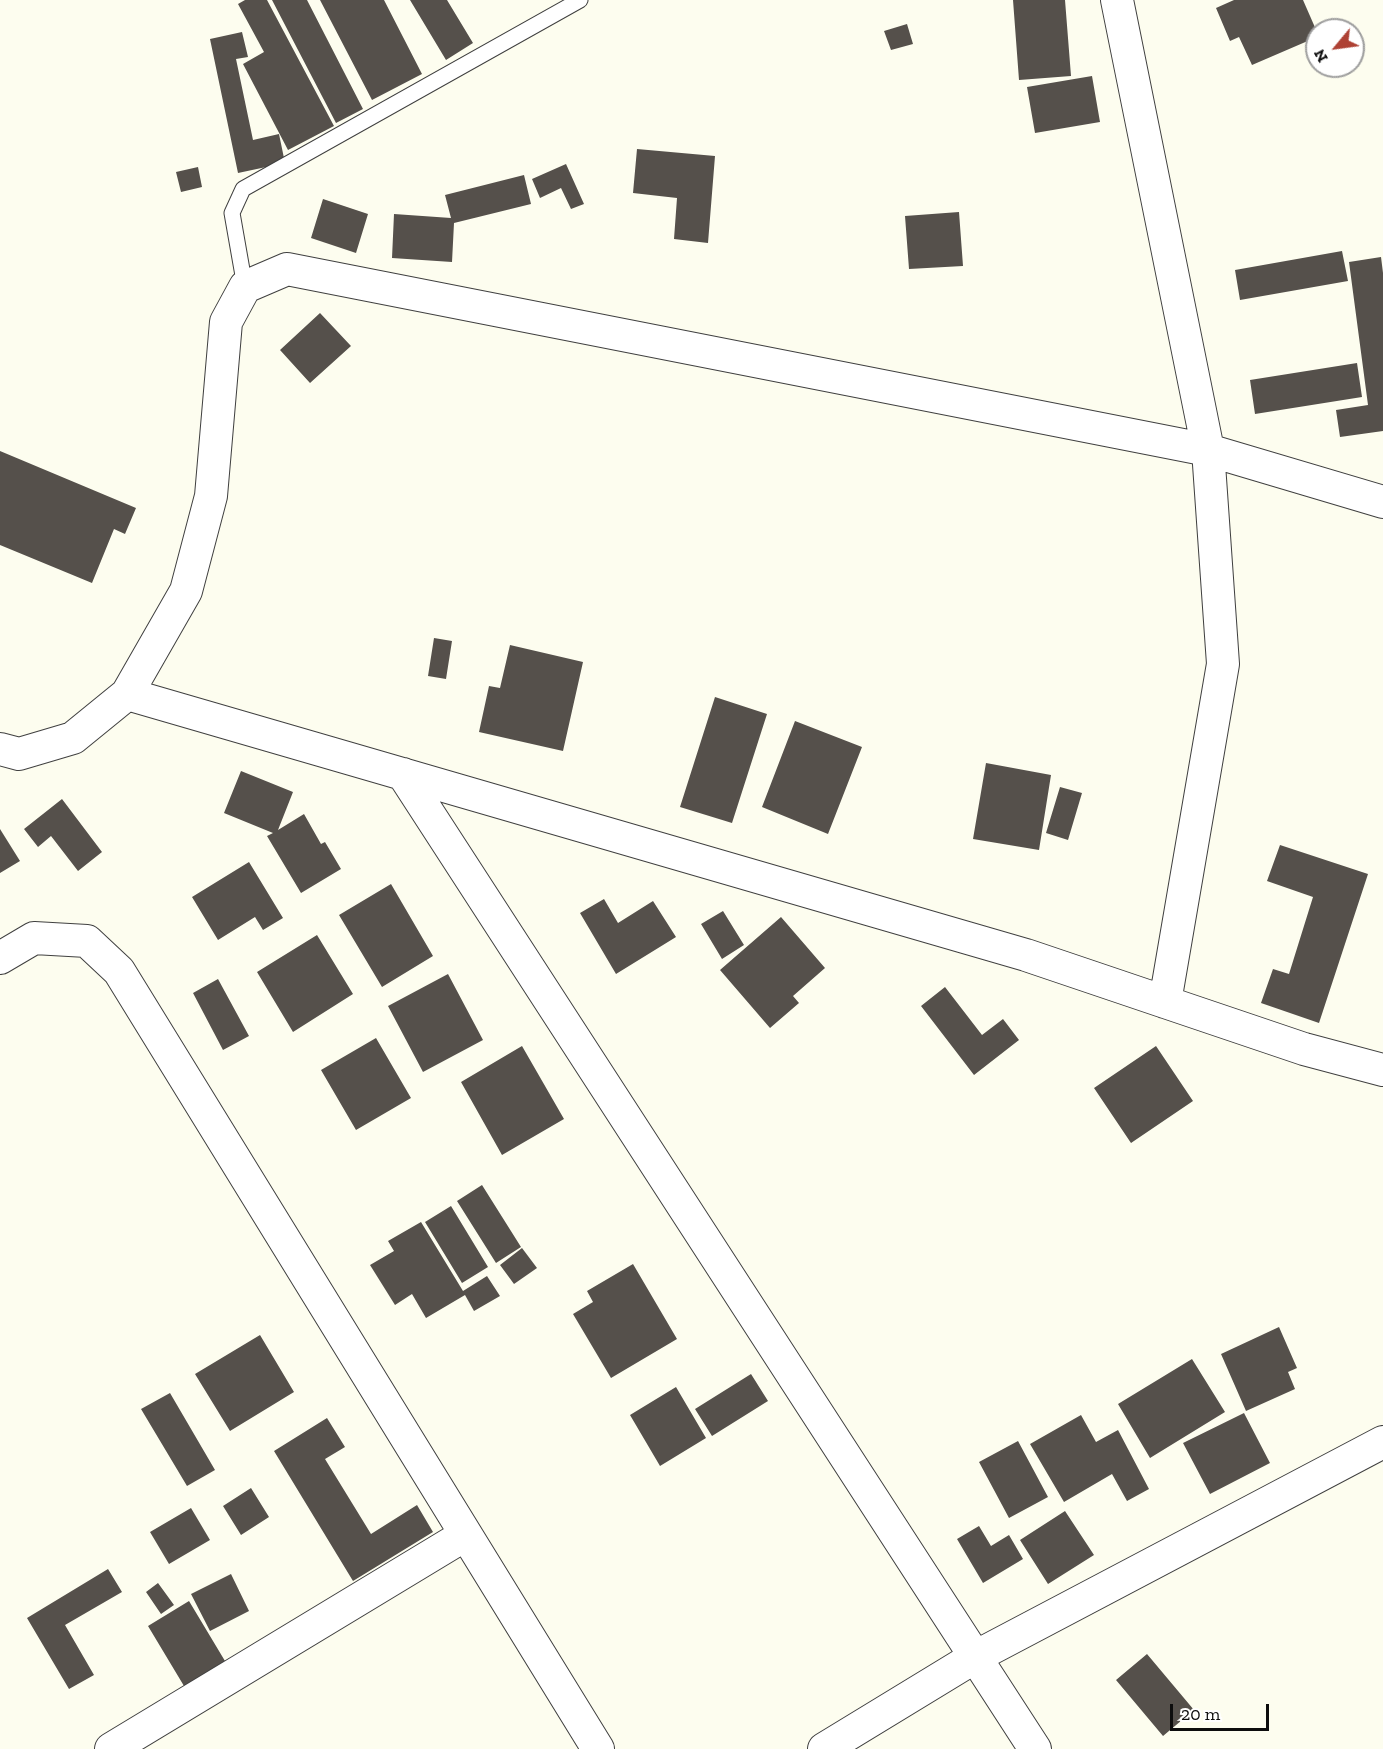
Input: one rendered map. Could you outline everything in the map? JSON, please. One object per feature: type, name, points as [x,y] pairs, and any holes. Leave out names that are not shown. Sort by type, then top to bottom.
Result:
[{"type":"street","points":[[1117,0],[1208,450],[1223,664],[1165,1002]]},
{"type":"street","points":[[0,749],[19,754],[73,738],[126,694],[186,591],[211,496],[226,322],[245,287],[287,269],[1208,450],[1383,502]]},
{"type":"street","points":[[126,694],[1026,956],[1304,1048],[1383,1070]]},
{"type":"street","points":[[403,774],[1035,1749]]},
{"type":"street","points":[[0,958],[34,938],[87,941],[119,971],[598,1749]]},
{"type":"street","points":[[824,1749],[975,1657],[1383,1442]]},
{"type":"street","points":[[111,1749],[465,1535]]},
{"type":"lane","points":[[245,287],[232,213],[243,189],[580,0]]},
{"type":"building","points":[[245,0],[267,0],[334,126],[288,150],[243,64],[264,52],[238,4]]},
{"type":"building","points":[[272,0],[307,0],[363,109],[336,123]]},
{"type":"building","points":[[320,0],[384,0],[422,74],[372,100]]},
{"type":"building","points":[[410,0],[447,0],[473,43],[446,60]]},
{"type":"building","points":[[1013,0],[1065,0],[1071,76],[1019,80]]},
{"type":"building","points":[[1234,0],[1303,0],[1311,18],[1305,18],[1305,42],[1252,65],[1239,37],[1230,41],[1216,8]]},
{"type":"building","points":[[907,24],[913,44],[891,50],[884,31]]},
{"type":"building","points":[[242,32],[248,57],[236,59],[253,140],[279,134],[285,163],[238,173],[210,39]]},
{"type":"building","points":[[1092,76],[1100,122],[1035,133],[1027,87]]},
{"type":"building","points":[[637,149],[715,156],[708,243],[674,239],[677,198],[633,193]]},
{"type":"building","points":[[566,164],[584,204],[571,209],[561,188],[540,198],[532,179]]},
{"type":"building","points":[[198,167],[202,187],[181,192],[176,172]]},
{"type":"building","points":[[524,175],[531,204],[454,223],[452,262],[392,258],[394,214],[451,218],[445,195]]},
{"type":"building","points":[[323,199],[368,214],[356,253],[311,238]]},
{"type":"building","points":[[959,212],[963,266],[909,269],[905,216]]},
{"type":"building","points":[[1342,251],[1348,281],[1240,300],[1235,270]]},
{"type":"building","points":[[1381,257],[1383,273],[1383,431],[1340,437],[1336,410],[1368,405],[1349,262]]},
{"type":"building","points":[[320,313],[351,346],[310,383],[280,350]]},
{"type":"building","points":[[1357,363],[1362,397],[1255,414],[1250,380]]},
{"type":"building","points":[[0,451],[136,508],[125,534],[114,529],[92,583],[0,545]]},
{"type":"building","points":[[434,638],[452,641],[446,679],[428,676]]},
{"type":"building","points":[[510,645],[583,662],[563,751],[479,732],[489,686],[500,688]]},
{"type":"building","points":[[715,697],[767,714],[732,823],[680,807]]},
{"type":"building","points":[[795,721],[862,747],[828,834],[762,807]]},
{"type":"building","points":[[986,763],[1051,775],[1039,850],[973,839]]},
{"type":"building","points":[[241,771],[293,792],[278,830],[304,814],[321,844],[325,842],[341,869],[301,893],[267,836],[273,833],[224,813]]},
{"type":"building","points":[[1060,787],[1082,793],[1068,840],[1046,833]]},
{"type":"building","points":[[62,799],[102,852],[78,871],[51,836],[38,847],[24,829]]},
{"type":"building","points":[[0,829],[20,861],[0,873]]},
{"type":"building","points":[[1280,845],[1368,874],[1319,1023],[1261,1003],[1273,969],[1289,974],[1313,897],[1267,881]]},
{"type":"building","points":[[249,862],[283,918],[263,930],[255,917],[218,940],[192,897]]},
{"type":"building","points":[[391,884],[433,956],[382,987],[339,915]]},
{"type":"building","points":[[604,899],[618,923],[653,901],[676,937],[616,974],[580,913]]},
{"type":"building","points":[[723,911],[744,945],[722,959],[701,924]]},
{"type":"building","points":[[781,917],[825,968],[793,996],[799,1003],[770,1028],[720,970]]},
{"type":"building","points":[[317,935],[353,994],[293,1032],[257,972]]},
{"type":"building","points":[[448,974],[483,1040],[423,1072],[388,1006]]},
{"type":"building","points":[[218,979],[249,1036],[223,1050],[193,993]]},
{"type":"building","points":[[945,987],[982,1035],[1003,1019],[1019,1040],[974,1075],[921,1006]]},
{"type":"building","points":[[376,1038],[411,1098],[356,1130],[321,1070]]},
{"type":"building","points":[[522,1046],[564,1119],[502,1155],[461,1082]]},
{"type":"building","points":[[1156,1046],[1193,1101],[1131,1143],[1094,1088]]},
{"type":"building","points":[[482,1185],[521,1247],[496,1263],[457,1201]]},
{"type":"building","points":[[451,1206],[488,1267],[462,1283],[425,1222]]},
{"type":"building","points":[[421,1222],[463,1291],[487,1276],[500,1296],[474,1311],[465,1295],[426,1318],[412,1294],[395,1305],[370,1265],[394,1251],[388,1241]]},
{"type":"building","points":[[522,1248],[537,1268],[514,1284],[500,1265]]},
{"type":"building","points":[[633,1264],[677,1339],[611,1378],[573,1314],[593,1302],[587,1291]]},
{"type":"building","points":[[1279,1327],[1297,1368],[1288,1372],[1295,1389],[1246,1411],[1221,1354]]},
{"type":"building","points":[[260,1335],[294,1392],[230,1431],[195,1374]]},
{"type":"building","points":[[1192,1359],[1225,1412],[1150,1458],[1118,1404]]},
{"type":"building","points":[[751,1374],[768,1401],[712,1436],[695,1409]]},
{"type":"building","points":[[676,1387],[706,1438],[660,1466],[630,1415]]},
{"type":"building","points":[[170,1393],[215,1470],[187,1486],[141,1409]]},
{"type":"building","points":[[1244,1413],[1270,1463],[1210,1494],[1183,1443]]},
{"type":"building","points":[[1081,1415],[1096,1442],[1118,1430],[1149,1489],[1127,1501],[1112,1474],[1064,1502],[1030,1444]]},
{"type":"building","points":[[327,1418],[345,1447],[325,1459],[371,1534],[417,1505],[433,1532],[353,1581],[274,1451]]},
{"type":"building","points":[[1018,1441],[1048,1497],[1009,1518],[979,1462]]},
{"type":"building","points":[[251,1488],[269,1517],[241,1535],[223,1506]]},
{"type":"building","points":[[191,1508],[210,1540],[169,1564],[150,1532]]},
{"type":"building","points":[[1065,1511],[1094,1555],[1048,1584],[1020,1540]]},
{"type":"building","points":[[979,1526],[991,1546],[1009,1535],[1023,1559],[983,1583],[957,1539]]},
{"type":"building","points":[[108,1569],[122,1592],[65,1625],[94,1675],[69,1689],[27,1618]]},
{"type":"building","points":[[231,1574],[249,1611],[210,1631],[191,1594]]},
{"type":"building","points":[[158,1583],[174,1605],[161,1614],[146,1592]]},
{"type":"building","points":[[189,1601],[225,1661],[184,1686],[148,1626]]},
{"type":"building","points":[[1147,1654],[1194,1710],[1163,1736],[1116,1680]]}]
